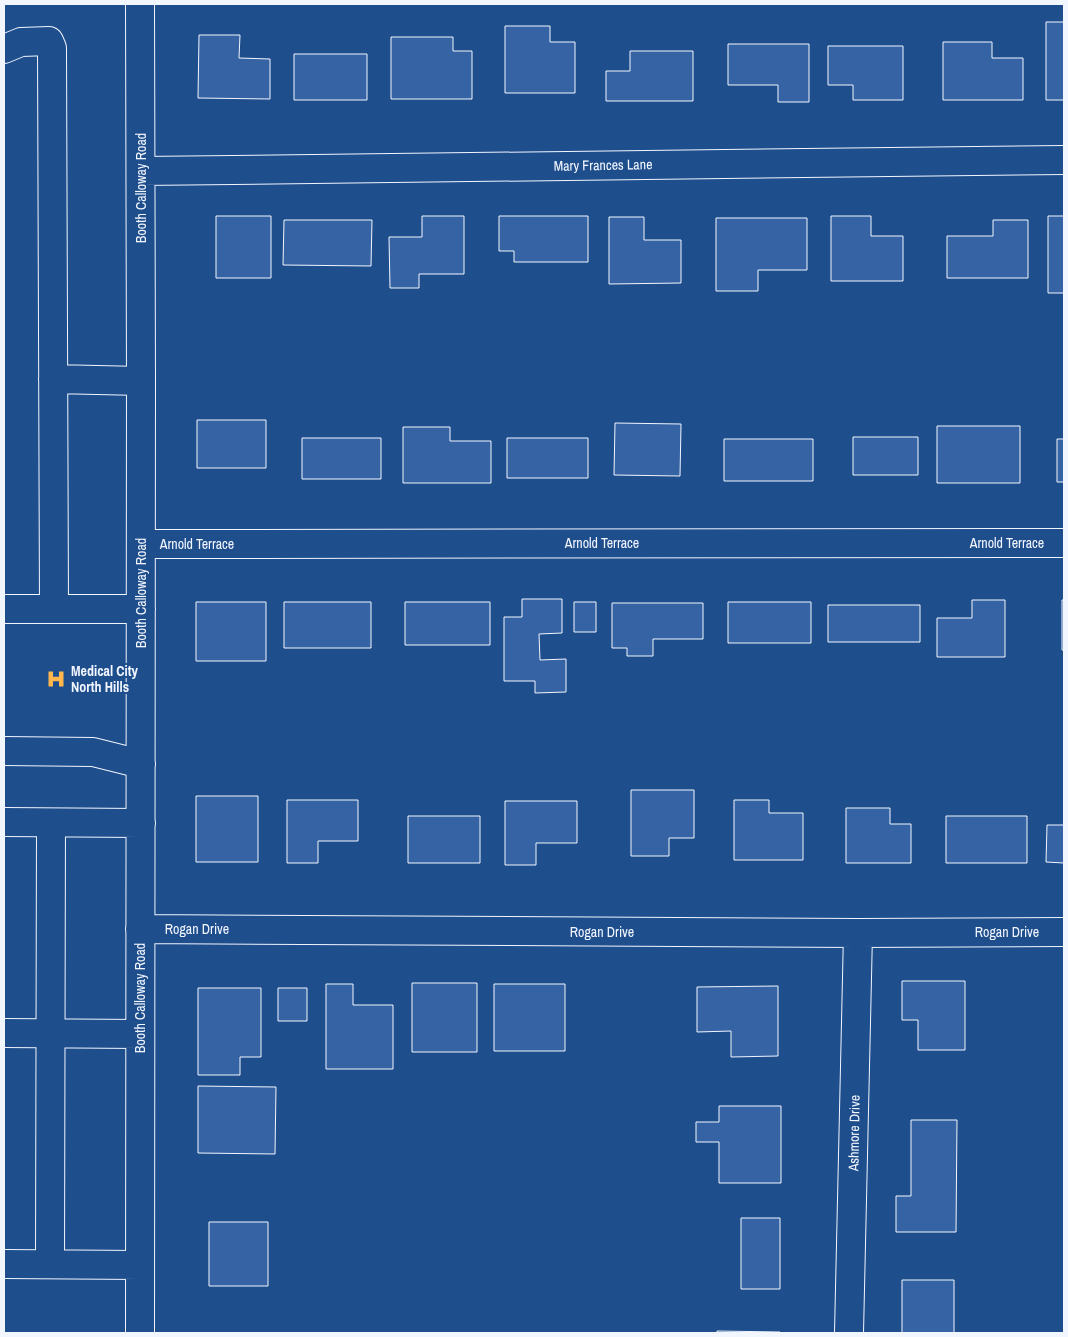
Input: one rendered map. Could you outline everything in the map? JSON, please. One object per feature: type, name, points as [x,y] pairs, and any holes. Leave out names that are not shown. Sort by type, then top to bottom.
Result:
[{"type":"street","name":"Booth Calloway Road","points":[[140,4],[140,1333]]},
{"type":"street","points":[[4,49],[21,42],[49,41],[52,48],[54,609]]},
{"type":"street","name":"Mary Frances Lane","points":[[141,170],[1064,160]]},
{"type":"street","points":[[53,379],[141,381]]},
{"type":"street","name":"Arnold Terrace","points":[[141,544],[1064,543]]},
{"type":"street","points":[[4,609],[141,609]]},
{"type":"street","points":[[4,751],[93,752],[141,764]]},
{"type":"street","points":[[4,822],[141,823]]},
{"type":"street","points":[[50,1264],[51,822]]},
{"type":"street","name":"Rogan Drive","points":[[140,929],[858,933],[1064,932]]},
{"type":"street","name":"Ashmore Drive","points":[[849,1333],[858,933]]},
{"type":"street","points":[[4,1034],[140,1034]]},
{"type":"street","points":[[4,1264],[140,1264]]},
{"type":"building","points":[[1046,22],[1064,22],[1064,100],[1046,100]]},
{"type":"building","points":[[505,26],[550,26],[550,42],[575,42],[575,93],[505,93]]},
{"type":"building","points":[[199,35],[240,35],[239,58],[270,59],[270,99],[198,98]]},
{"type":"building","points":[[391,37],[453,37],[453,51],[472,51],[472,99],[391,99]]},
{"type":"building","points":[[943,42],[992,42],[992,58],[1023,58],[1023,100],[943,100]]},
{"type":"building","points":[[728,44],[809,44],[809,102],[778,102],[778,85],[728,85]]},
{"type":"building","points":[[828,46],[903,46],[903,100],[853,100],[853,85],[828,85]]},
{"type":"building","points":[[630,51],[693,51],[693,101],[606,101],[606,71],[630,71]]},
{"type":"building","points":[[294,54],[367,54],[367,100],[294,100]]},
{"type":"building","points":[[216,216],[271,216],[271,278],[216,278]]},
{"type":"building","points":[[422,216],[464,216],[464,274],[419,274],[419,288],[390,288],[389,237],[422,237]]},
{"type":"building","points":[[499,216],[588,216],[588,262],[514,262],[514,251],[499,251]]},
{"type":"building","points":[[831,216],[871,216],[871,236],[903,236],[903,281],[831,281]]},
{"type":"building","points":[[1048,216],[1064,216],[1064,293],[1048,293]]},
{"type":"building","points":[[609,217],[644,217],[644,240],[681,240],[681,283],[609,284]]},
{"type":"building","points":[[716,218],[807,218],[807,270],[758,270],[758,291],[716,291]]},
{"type":"building","points":[[284,220],[372,220],[371,266],[283,265]]},
{"type":"building","points":[[993,220],[1028,220],[1028,278],[947,278],[947,236],[993,236]]},
{"type":"building","points":[[197,420],[266,420],[266,468],[197,468]]},
{"type":"building","points":[[615,423],[681,424],[680,476],[614,475]]},
{"type":"building","points":[[937,426],[1020,426],[1020,483],[937,483]]},
{"type":"building","points":[[403,427],[450,427],[450,441],[491,441],[491,483],[403,483]]},
{"type":"building","points":[[853,437],[918,437],[918,475],[853,475]]},
{"type":"building","points":[[302,438],[381,438],[381,479],[302,479]]},
{"type":"building","points":[[507,438],[588,438],[588,478],[507,478]]},
{"type":"building","points":[[724,439],[813,439],[813,481],[724,481]]},
{"type":"building","points":[[1057,439],[1064,439],[1064,482],[1057,482]]},
{"type":"building","points":[[522,599],[562,599],[562,633],[539,634],[540,660],[566,659],[566,692],[535,693],[535,681],[504,681],[504,617],[522,617]]},
{"type":"building","points":[[972,600],[1005,600],[1005,657],[937,657],[937,618],[972,618]]},
{"type":"building","points":[[1062,600],[1064,600],[1064,650],[1062,650]]},
{"type":"building","points":[[196,602],[266,602],[266,661],[196,661]]},
{"type":"building","points":[[284,602],[371,602],[371,648],[284,648]]},
{"type":"building","points":[[405,602],[490,602],[490,645],[405,645]]},
{"type":"building","points":[[574,602],[596,602],[596,632],[574,632]]},
{"type":"building","points":[[728,602],[811,602],[811,643],[728,643]]},
{"type":"building","points":[[612,603],[703,603],[703,639],[653,639],[653,656],[627,656],[627,648],[612,648]]},
{"type":"building","points":[[828,605],[920,605],[920,642],[828,642]]},
{"type":"building","points":[[631,790],[694,790],[694,838],[669,838],[669,856],[631,856]]},
{"type":"building","points":[[196,796],[258,796],[258,862],[196,862]]},
{"type":"building","points":[[287,800],[358,800],[358,841],[318,841],[318,863],[287,863]]},
{"type":"building","points":[[734,800],[769,800],[769,813],[803,813],[803,860],[734,860]]},
{"type":"building","points":[[505,801],[577,801],[577,843],[536,843],[536,865],[505,865]]},
{"type":"building","points":[[846,808],[890,808],[890,824],[911,824],[911,863],[846,863]]},
{"type":"building","points":[[408,816],[480,816],[480,863],[408,863]]},
{"type":"building","points":[[946,816],[1027,816],[1027,863],[946,863]]},
{"type":"building","points":[[1047,825],[1064,825],[1064,863],[1046,862]]},
{"type":"building","points":[[902,981],[965,981],[965,1050],[918,1050],[918,1020],[902,1020]]},
{"type":"building","points":[[412,983],[477,983],[477,1052],[412,1052]]},
{"type":"building","points":[[326,984],[353,984],[353,1005],[393,1005],[393,1069],[326,1069]]},
{"type":"building","points":[[494,984],[565,984],[565,1051],[494,1051]]},
{"type":"building","points":[[778,986],[778,1056],[731,1057],[731,1031],[697,1032],[697,987]]},
{"type":"building","points":[[198,988],[261,988],[261,1057],[240,1057],[240,1075],[198,1075]]},
{"type":"building","points":[[278,988],[307,988],[307,1021],[278,1021]]},
{"type":"building","points":[[198,1086],[276,1087],[275,1154],[198,1153]]},
{"type":"building","points":[[719,1106],[781,1106],[781,1183],[719,1183],[719,1142],[696,1142],[696,1122],[719,1122]]},
{"type":"building","points":[[911,1120],[957,1120],[956,1232],[896,1232],[896,1196],[911,1196]]},
{"type":"building","points":[[741,1218],[780,1218],[780,1289],[741,1289]]},
{"type":"building","points":[[209,1222],[268,1222],[268,1286],[209,1286]]},
{"type":"building","points":[[902,1280],[954,1280],[954,1333],[902,1333]]},
{"type":"building","points":[[717,1331],[780,1332],[780,1333],[717,1333]]},
{"type":"place","name":"Medical City North Hills","points":[[56,679]]}]
